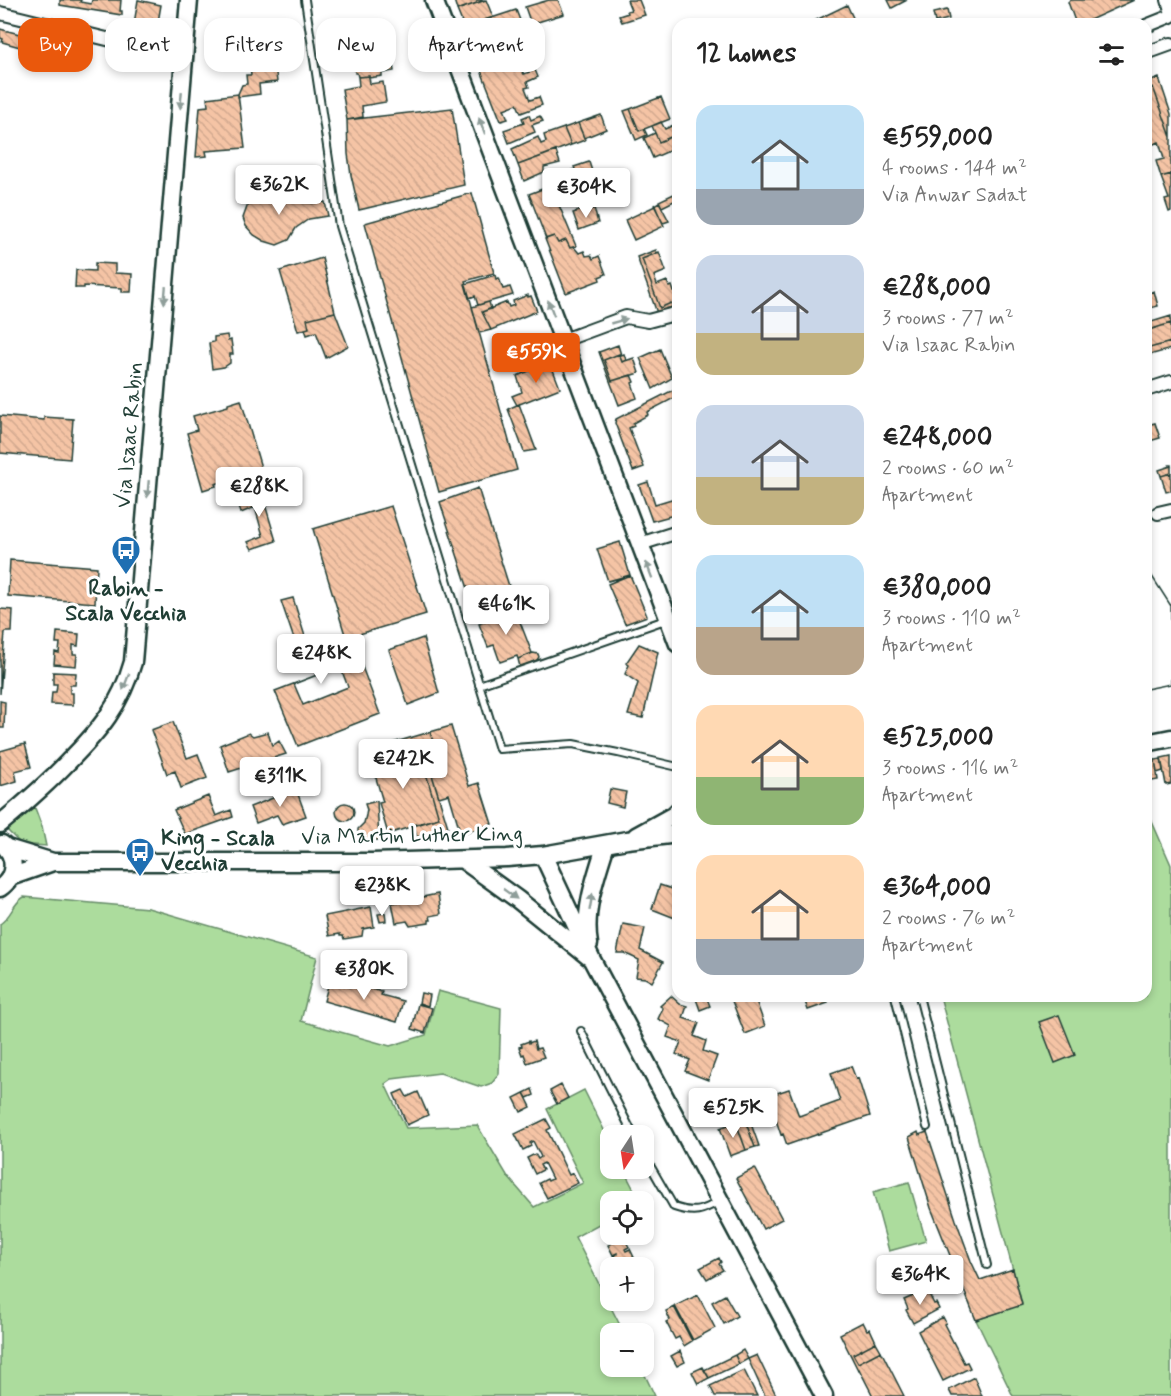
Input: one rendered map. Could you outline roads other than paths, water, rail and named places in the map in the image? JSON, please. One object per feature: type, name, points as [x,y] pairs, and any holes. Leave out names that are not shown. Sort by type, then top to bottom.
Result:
[{"type":"street","name":"Via Isaac Rabin","points":[[188,18],[189,0]]},
{"type":"street","points":[[434,0],[672,629]]},
{"type":"street","points":[[1168,0],[1171,10]]},
{"type":"street","points":[[0,13],[105,39]]},
{"type":"street","points":[[1152,24],[1171,16]]},
{"type":"street","points":[[1152,51],[1171,44]]},
{"type":"street","name":"Via Isaac Rabin","points":[[0,824],[40,790],[92,738],[122,694],[133,662],[184,72]]},
{"type":"street","points":[[564,340],[626,318],[648,321],[672,315]]},
{"type":"street","points":[[1152,388],[1171,382]]},
{"type":"street","points":[[1158,513],[1171,510]]},
{"type":"street","points":[[640,544],[672,534]]},
{"type":"street","points":[[1152,742],[1171,738]]},
{"type":"street","points":[[627,840],[672,816]]},
{"type":"street","points":[[627,840],[672,835]]},
{"type":"street","name":"Via Martin Luther King","points":[[4,845],[53,862],[372,862],[543,855],[627,840]]},
{"type":"street","points":[[592,960],[587,931],[589,912],[606,844]]},
{"type":"street","points":[[4,845],[12,856],[13,863],[13,871],[5,883]]},
{"type":"street","points":[[543,855],[592,960],[824,1396]]},
{"type":"street","points":[[463,860],[517,899],[592,960]]},
{"type":"street","name":"Via Martin Luther King","points":[[5,883],[53,862]]},
{"type":"lane","points":[[305,0],[339,226],[499,749],[573,744],[672,766]]},
{"type":"lane","points":[[479,685],[668,619]]},
{"type":"lane","points":[[896,1002],[927,1127]]},
{"type":"lane","points":[[921,1002],[987,1265]]},
{"type":"lane","points":[[581,1031],[628,1125]]},
{"type":"lane","points":[[654,1172],[674,1207],[687,1211],[700,1211],[721,1201]]},
{"type":"place","name":"Rabin - Scala Vecchia","points":[[126,576]]},
{"type":"place","name":"King - Scala Vecchia","points":[[140,878]]}]
